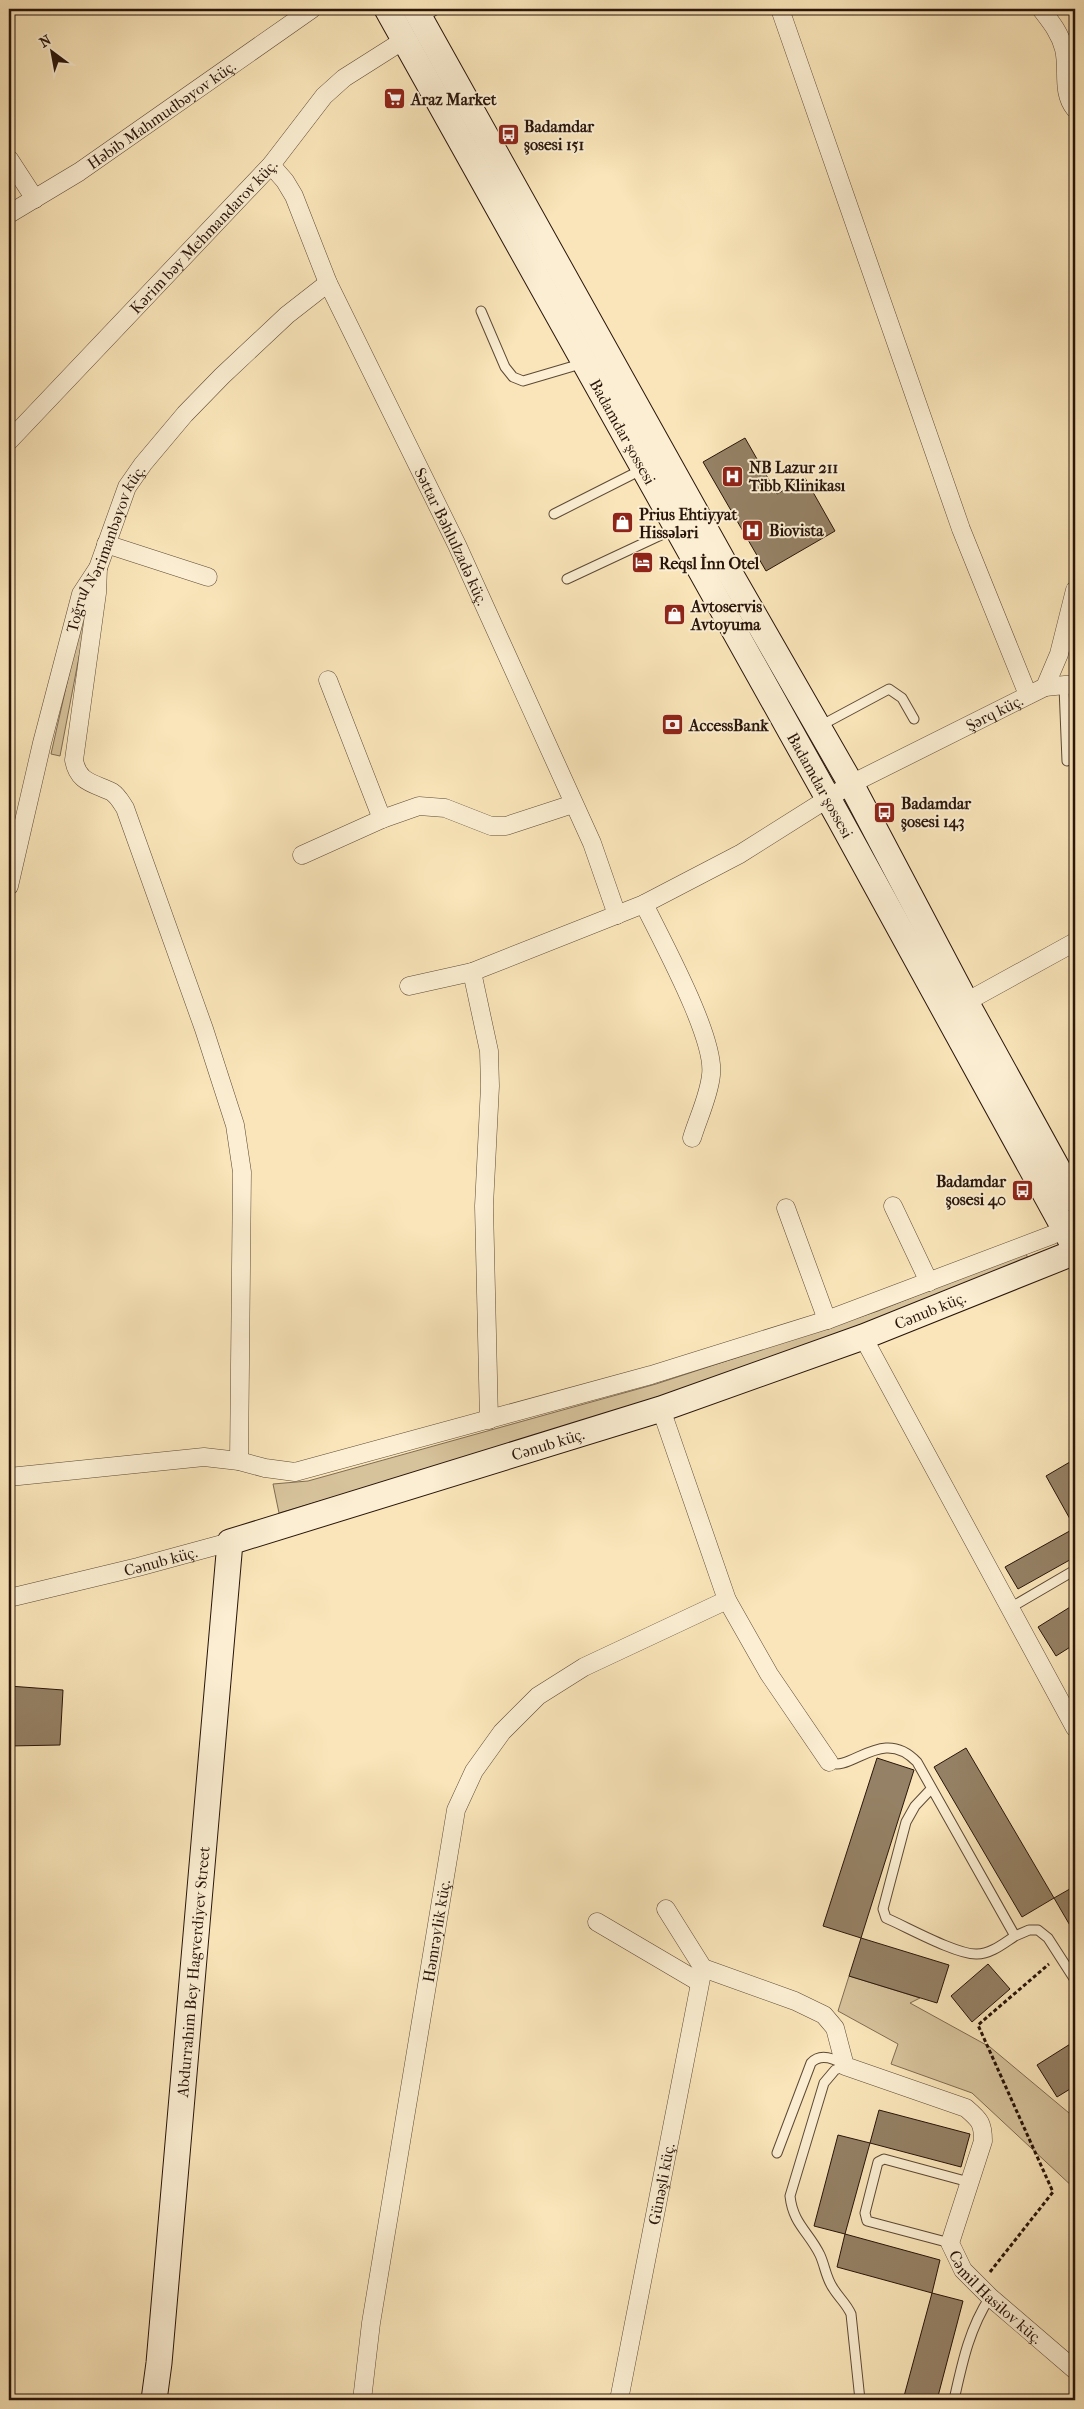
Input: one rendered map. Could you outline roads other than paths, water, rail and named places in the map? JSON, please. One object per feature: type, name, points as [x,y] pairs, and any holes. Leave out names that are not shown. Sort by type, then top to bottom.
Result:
[{"type":"main road","name":"Badamdar şossesi","points":[[387,9],[1072,1233]]},
{"type":"main road","name":"Badamdar şossesi","points":[[424,12],[577,300],[851,784],[966,1002],[1075,1200]]},
{"type":"main road","points":[[555,311],[577,300]]},
{"type":"main road","name":"Cənub küç.","points":[[230,1542],[661,1409],[863,1337],[1075,1252]]},
{"type":"main road","name":"Abdurrahim Bey Hagverdiyev Street","points":[[154,2400],[159,2363],[230,1542]]},
{"type":"street","name":"Həbib Mahmudbəyov küç.","points":[[9,214],[79,172],[312,9]]},
{"type":"street","points":[[780,9],[961,529],[1028,694]]},
{"type":"street","points":[[1042,9],[1059,32],[1065,50],[1066,89],[1075,109]]},
{"type":"street","name":"Kərim bəy Mehmandarov küç.","points":[[9,441],[271,165],[324,96],[344,78],[404,40]]},
{"type":"street","points":[[9,159],[35,199]]},
{"type":"street","name":"Səttar Bəhlulzadə küç.","points":[[271,165],[285,181],[294,196],[328,283],[457,544],[592,843],[617,915]]},
{"type":"street","name":"Toğrul Nərimanbəyov küç.","points":[[9,886],[42,743],[81,594],[98,568],[127,487],[185,414],[222,376],[287,315],[328,283]]},
{"type":"street","points":[[106,544],[208,577]]},
{"type":"street","points":[[98,568],[97,593],[74,760],[80,776],[87,782],[112,792],[118,797],[125,808],[204,1029],[235,1125],[242,1172],[239,1461]]},
{"type":"street","points":[[1045,688],[1059,654],[1075,590]]},
{"type":"street","points":[[328,680],[382,819]]},
{"type":"street","name":"Şərq küç.","points":[[409,986],[472,972],[644,904],[740,854],[851,784],[1028,694],[1045,688],[1070,685]]},
{"type":"street","points":[[302,855],[382,819],[419,806],[446,808],[491,826],[506,826],[573,804]]},
{"type":"street","points":[[644,904],[703,1029],[710,1051],[711,1075],[692,1138]]},
{"type":"street","points":[[966,1002],[1075,942]]},
{"type":"street","points":[[472,972],[489,1051],[490,1086],[484,1206],[489,1420]]},
{"type":"street","points":[[893,1206],[929,1282]]},
{"type":"street","points":[[786,1208],[827,1320]]},
{"type":"street","name":"Cənub küç.","points":[[9,1476],[204,1457],[239,1461],[265,1468],[295,1472],[652,1375],[827,1320],[929,1282],[1072,1233]]},
{"type":"street","points":[[863,1337],[1075,1728]]},
{"type":"street","points":[[661,1409],[727,1600],[769,1674],[829,1762]]},
{"type":"street","name":"Cənub küç.","points":[[9,1598],[138,1567],[230,1542]]},
{"type":"street","name":"Həmrəylik küç.","points":[[362,2400],[371,2323],[456,1810],[474,1771],[502,1732],[538,1696],[584,1667],[727,1600]]},
{"type":"street","points":[[666,1909],[701,1975]]},
{"type":"street","points":[[597,1922],[701,1975],[796,2001],[824,2015],[835,2028],[846,2066]]},
{"type":"street","name":"Günəşli küç.","points":[[620,2400],[701,1975]]},
{"type":"street","name":"Cəmil Hasilov küç.","points":[[846,2066],[966,2108],[977,2118],[983,2127],[983,2141],[950,2243],[963,2270],[984,2292],[1075,2370]]},
{"type":"lane","points":[[481,311],[505,367],[512,377],[523,381],[584,363]]},
{"type":"lane","points":[[554,514],[643,468]]},
{"type":"lane","points":[[567,579],[676,528]]},
{"type":"lane","points":[[1067,761],[1070,685]]},
{"type":"lane","points":[[818,727],[889,689],[902,698],[914,719]]},
{"type":"lane","points":[[1010,1608],[1075,1570]]},
{"type":"lane","points":[[829,1762],[839,1764],[862,1753],[879,1749],[895,1748],[909,1754],[917,1762],[1016,1936]]},
{"type":"lane","points":[[931,1789],[915,1806],[906,1822],[883,1910],[886,1918],[960,1950],[977,1954],[996,1949],[1029,1930],[1038,1930],[1048,1938],[1075,1980]]},
{"type":"lane","points":[[777,2153],[811,2063],[815,2058],[821,2056],[846,2066]]},
{"type":"lane","points":[[846,2066],[835,2070],[824,2084],[790,2196],[791,2210],[797,2223],[813,2243],[833,2290],[846,2303],[851,2314],[860,2400]]},
{"type":"lane","points":[[950,2243],[867,2221],[865,2213],[878,2162],[884,2159],[970,2182]]},
{"type":"lane","points":[[954,2400],[967,2342],[984,2292]]},
{"type":"place","name":"Araz Market","points":[[395,99]]},
{"type":"place","name":"Badamdar şosesi 151","points":[[508,135]]},
{"type":"place","name":"NB Lazur 211 Tibb Klinikası","points":[[733,476]]},
{"type":"place","name":"Prius Ehtiyyat Hissәlәri","points":[[623,523]]},
{"type":"place","name":"Biovista","points":[[753,530]]},
{"type":"place","name":"Reqsl İnn Otel","points":[[643,563]]},
{"type":"place","name":"Avtoservis Avtoyuma","points":[[675,615]]},
{"type":"place","name":"AccessBank","points":[[673,725]]},
{"type":"place","name":"Badamdar şosesi 143","points":[[885,812]]},
{"type":"place","name":"Badamdar şosesi 40","points":[[1022,1190]]}]
